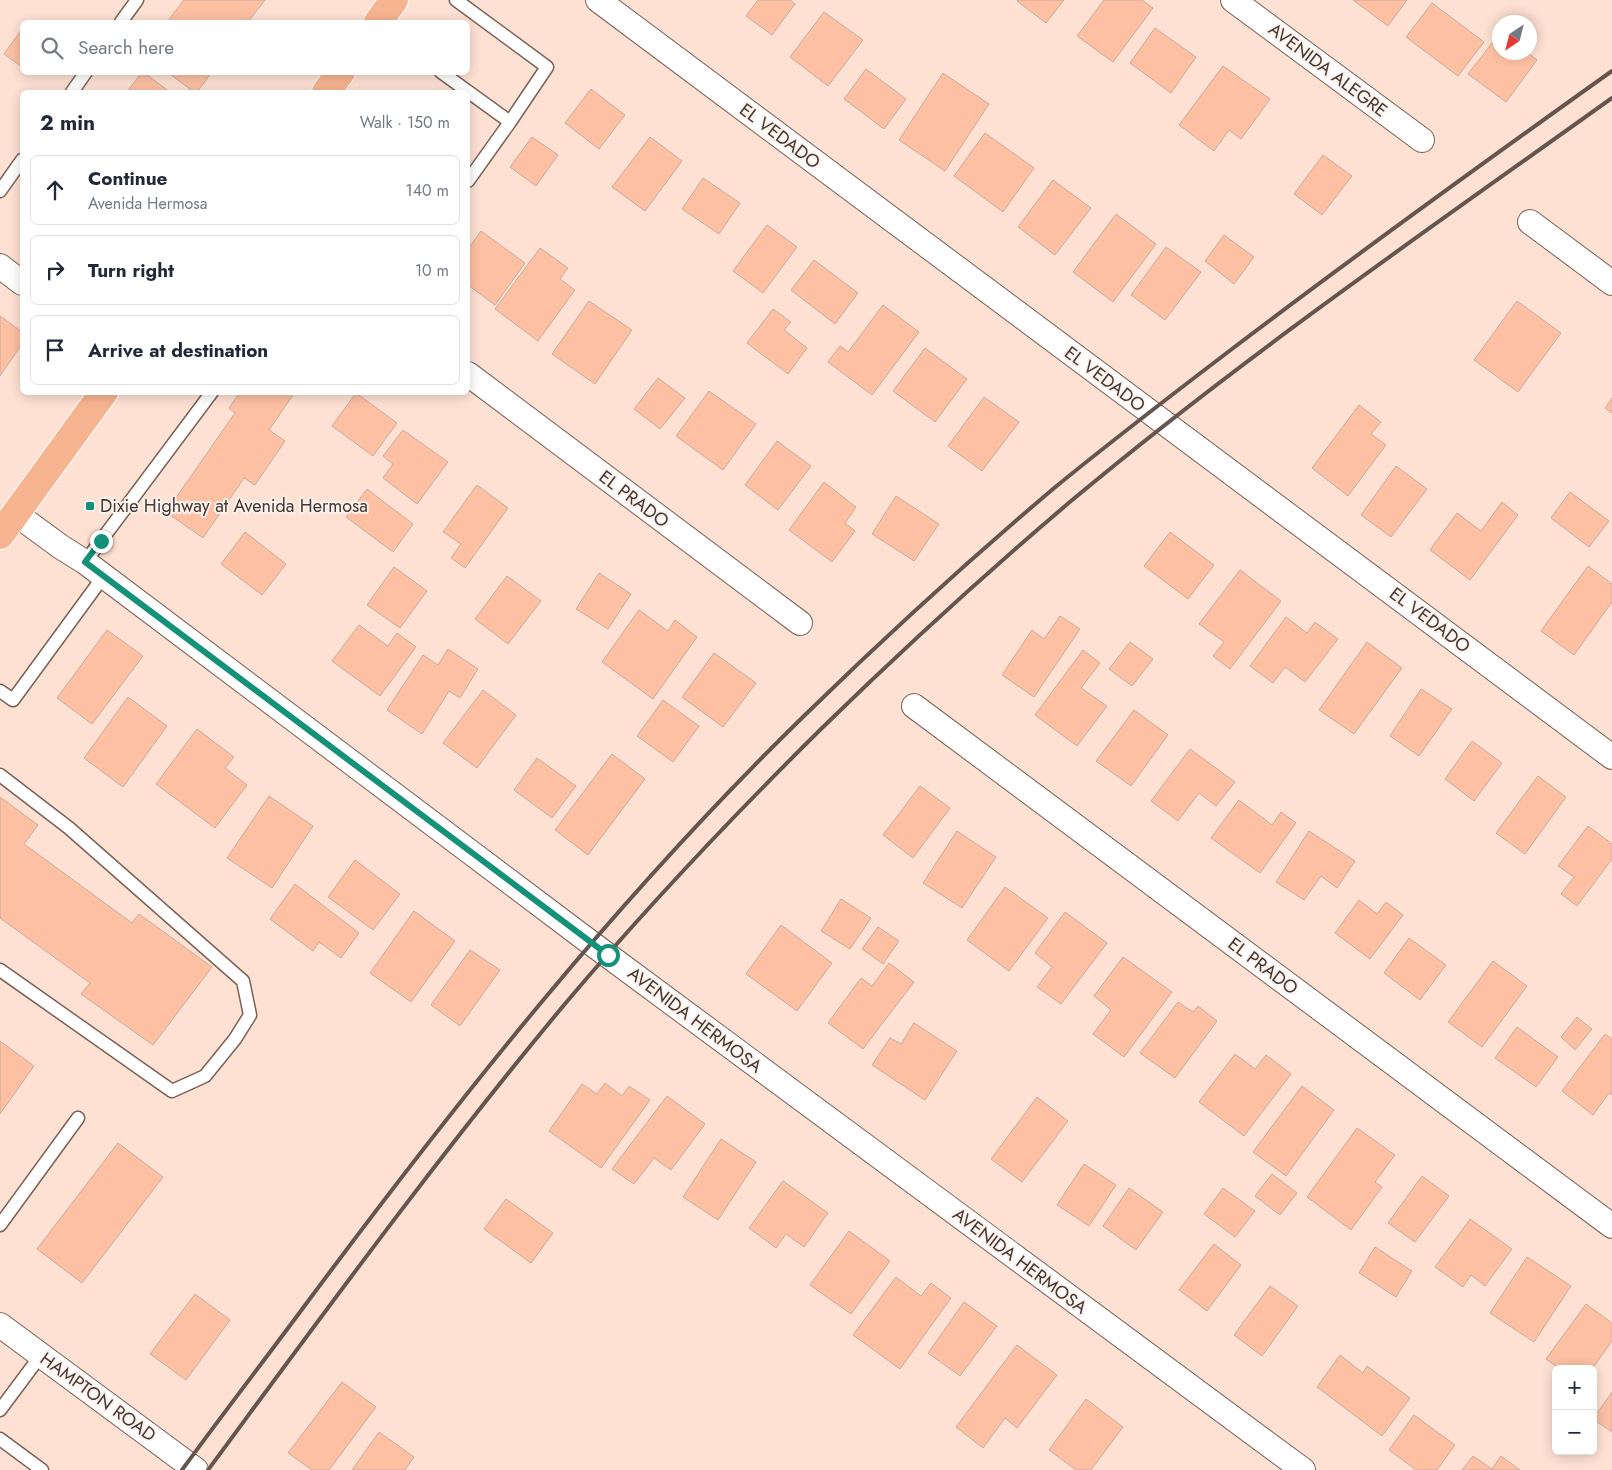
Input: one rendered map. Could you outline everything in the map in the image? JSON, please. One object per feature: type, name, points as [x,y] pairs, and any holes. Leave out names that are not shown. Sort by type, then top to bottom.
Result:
[{"type":"main road","points":[[328,90],[339,75]]},
{"type":"main road","points":[[0,535],[102,395]]},
{"type":"street","name":"EL VEDADO","points":[[599,0],[1612,756]]},
{"type":"street","name":"AVENIDA ALEGRE","points":[[1233,0],[1422,140]]},
{"type":"street","points":[[1530,222],[1612,283]]},
{"type":"street","points":[[0,266],[20,281]]},
{"type":"street","name":"EL PRADO","points":[[470,376],[800,623]]},
{"type":"street","name":"AVENIDA HERMOSA","points":[[16,514],[94,569],[596,947],[1303,1470]]},
{"type":"street","name":"EL PRADO","points":[[914,706],[1612,1226]]},
{"type":"street","name":"HAMPTON ROAD","points":[[0,1325],[196,1470]]},
{"type":"lane","points":[[122,20],[137,0]]},
{"type":"lane","points":[[456,0],[547,67],[470,178]]},
{"type":"lane","points":[[73,90],[84,75]]},
{"type":"lane","points":[[444,75],[465,90]]},
{"type":"lane","points":[[470,93],[510,122]]},
{"type":"lane","points":[[0,192],[20,163]]},
{"type":"lane","points":[[0,691],[13,700],[94,569],[210,395]]},
{"type":"lane","points":[[0,775],[69,828],[243,981],[250,1014],[234,1039],[205,1076],[172,1091],[0,970]]},
{"type":"lane","points":[[0,1225],[78,1118]]},
{"type":"lane","points":[[0,1410],[41,1355]]},
{"type":"lane","points":[[0,1439],[42,1470]]},
{"type":"building","points":[[184,0],[265,0],[250,20],[169,20]]},
{"type":"building","points":[[758,0],[790,0],[795,4],[772,35],[746,16]]},
{"type":"building","points":[[1018,0],[1064,0],[1046,23]]},
{"type":"building","points":[[1104,0],[1142,0],[1153,8],[1113,62],[1077,36]]},
{"type":"building","points":[[1353,0],[1407,0],[1388,26]]},
{"type":"building","points":[[1432,3],[1484,42],[1458,76],[1406,37]]},
{"type":"building","points":[[824,12],[863,40],[828,86],[790,57]]},
{"type":"building","points":[[1155,28],[1196,57],[1171,93],[1130,63]]},
{"type":"building","points":[[20,32],[20,66],[4,54]]},
{"type":"building","points":[[1492,43],[1492,60],[1537,60],[1506,102],[1468,74]]},
{"type":"building","points":[[1223,66],[1270,99],[1241,139],[1229,130],[1214,151],[1179,125]]},
{"type":"building","points":[[866,69],[906,99],[884,129],[844,99]]},
{"type":"building","points":[[943,73],[989,104],[945,171],[899,140]]},
{"type":"building","points":[[140,75],[147,75],[167,90],[128,90]]},
{"type":"building","points":[[171,75],[210,75],[198,90],[191,90]]},
{"type":"building","points":[[591,89],[625,115],[599,149],[565,123]]},
{"type":"building","points":[[985,133],[1034,168],[1003,212],[954,176]]},
{"type":"building","points":[[532,137],[558,155],[536,186],[510,167]]},
{"type":"building","points":[[650,137],[682,161],[645,211],[612,187]]},
{"type":"building","points":[[1323,155],[1352,176],[1322,215],[1294,194]]},
{"type":"building","points":[[703,178],[740,203],[719,234],[682,209]]},
{"type":"building","points":[[1053,180],[1091,208],[1055,255],[1018,227]]},
{"type":"building","points":[[1116,214],[1156,244],[1113,302],[1073,272]]},
{"type":"building","points":[[767,225],[797,247],[763,293],[733,271]]},
{"type":"building","points":[[481,231],[525,263],[495,305],[470,286],[470,246]]},
{"type":"building","points":[[1224,235],[1254,257],[1234,284],[1205,261]]},
{"type":"building","points":[[1166,247],[1201,272],[1165,320],[1131,295]]},
{"type":"building","points":[[540,248],[568,268],[560,279],[575,290],[538,341],[495,309]]},
{"type":"building","points":[[814,260],[858,293],[835,324],[791,290]]},
{"type":"building","points":[[589,301],[632,330],[595,384],[552,354]]},
{"type":"building","points":[[1517,301],[1561,333],[1518,392],[1474,360]]},
{"type":"building","points":[[883,305],[919,332],[872,395],[828,362],[840,346],[848,352]]},
{"type":"building","points":[[773,309],[791,322],[784,330],[807,348],[788,374],[747,343]]},
{"type":"building","points":[[0,316],[20,331],[20,347],[0,376]]},
{"type":"building","points":[[925,348],[967,379],[935,422],[893,391]]},
{"type":"building","points":[[658,378],[685,398],[660,429],[634,409]]},
{"type":"building","points":[[709,391],[756,424],[723,470],[676,436]]},
{"type":"building","points":[[238,395],[293,395],[269,430],[285,441],[255,485],[244,478],[203,538],[166,512],[235,413],[229,408]]},
{"type":"building","points":[[355,395],[359,395],[397,423],[373,456],[332,426]]},
{"type":"building","points":[[984,397],[1019,422],[982,471],[948,446]]},
{"type":"building","points":[[1612,398],[1612,413],[1605,408]]},
{"type":"building","points":[[1359,405],[1381,422],[1371,434],[1386,445],[1348,496],[1312,468]]},
{"type":"building","points":[[403,430],[448,462],[417,504],[383,478],[393,464],[383,456]]},
{"type":"building","points":[[777,441],[811,466],[778,510],[745,485]]},
{"type":"building","points":[[1396,466],[1427,489],[1391,537],[1361,515]]},
{"type":"building","points":[[824,482],[856,507],[845,523],[855,531],[832,562],[789,530]]},
{"type":"building","points":[[477,485],[508,508],[465,568],[451,558],[461,544],[443,532]]},
{"type":"building","points":[[367,489],[413,524],[393,552],[346,517]]},
{"type":"building","points":[[1570,492],[1609,521],[1589,547],[1551,518]]},
{"type":"building","points":[[896,496],[939,524],[914,561],[872,534]]},
{"type":"building","points":[[1502,502],[1518,515],[1470,580],[1430,550],[1457,513],[1481,531]]},
{"type":"building","points":[[245,532],[286,564],[262,595],[221,564]]},
{"type":"building","points":[[1170,532],[1214,565],[1188,599],[1144,566]]},
{"type":"building","points":[[1588,566],[1612,584],[1612,602],[1574,655],[1541,631]]},
{"type":"building","points":[[394,567],[427,591],[400,628],[367,605]]},
{"type":"building","points":[[1240,570],[1281,601],[1230,669],[1213,656],[1224,642],[1199,624]]},
{"type":"building","points":[[599,573],[631,594],[608,629],[576,609]]},
{"type":"building","points":[[507,576],[541,601],[508,644],[475,619]]},
{"type":"building","points":[[639,610],[668,631],[675,620],[697,637],[653,699],[602,662]]},
{"type":"building","points":[[1060,616],[1080,629],[1034,697],[1002,675],[1032,630],[1044,639]]},
{"type":"building","points":[[1286,617],[1307,633],[1315,622],[1338,639],[1305,682],[1285,667],[1273,683],[1250,666]]},
{"type":"building","points":[[359,625],[388,646],[397,633],[416,647],[380,696],[332,661]]},
{"type":"building","points":[[107,630],[143,656],[92,724],[57,698]]},
{"type":"building","points":[[1130,642],[1153,659],[1132,686],[1109,669]]},
{"type":"building","points":[[1367,642],[1402,668],[1354,734],[1319,710]]},
{"type":"building","points":[[448,649],[478,669],[460,698],[449,691],[422,734],[387,710],[423,655],[438,665]]},
{"type":"building","points":[[1083,650],[1100,663],[1081,688],[1107,706],[1077,746],[1035,715]]},
{"type":"building","points":[[714,653],[756,683],[723,727],[682,697]]},
{"type":"building","points":[[1421,689],[1452,709],[1419,756],[1390,736]]},
{"type":"building","points":[[483,690],[516,715],[477,768],[443,743]]},
{"type":"building","points":[[128,697],[167,726],[123,787],[84,758]]},
{"type":"building","points":[[663,700],[699,726],[673,762],[637,736]]},
{"type":"building","points":[[1134,710],[1168,735],[1131,786],[1096,761]]},
{"type":"building","points":[[197,729],[234,757],[225,768],[247,785],[215,828],[156,784]]},
{"type":"building","points":[[1472,741],[1502,763],[1474,801],[1445,779]]},
{"type":"building","points":[[1190,749],[1235,782],[1216,806],[1199,793],[1178,821],[1151,801]]},
{"type":"building","points":[[612,754],[645,779],[588,855],[555,830]]},
{"type":"building","points":[[537,758],[576,786],[552,818],[514,790]]},
{"type":"building","points":[[1538,776],[1566,797],[1525,854],[1496,833]]},
{"type":"building","points":[[920,786],[950,808],[913,858],[883,835]]},
{"type":"building","points":[[269,796],[313,826],[272,888],[227,858]]},
{"type":"building","points":[[0,797],[38,825],[24,844],[132,923],[139,914],[212,967],[153,1045],[81,994],[90,983],[0,918]]},
{"type":"building","points":[[1239,800],[1272,825],[1281,812],[1296,823],[1260,873],[1211,838]]},
{"type":"building","points":[[1588,826],[1612,844],[1612,859],[1577,906],[1561,894],[1574,877],[1558,866]]},
{"type":"building","points":[[957,831],[996,857],[962,908],[923,883]]},
{"type":"building","points":[[1309,831],[1355,861],[1337,888],[1321,876],[1304,900],[1276,882]]},
{"type":"building","points":[[355,860],[400,894],[373,930],[328,897]]},
{"type":"building","points":[[295,884],[359,933],[341,958],[319,942],[313,951],[270,919]]},
{"type":"building","points":[[1005,887],[1048,918],[1009,971],[967,940]]},
{"type":"building","points":[[841,899],[871,918],[850,949],[821,931]]},
{"type":"building","points":[[1359,900],[1377,914],[1386,902],[1403,915],[1370,959],[1335,933]]},
{"type":"building","points":[[414,911],[455,941],[411,1002],[370,973]]},
{"type":"building","points":[[1065,912],[1107,943],[1061,1004],[1037,987],[1052,967],[1035,953]]},
{"type":"building","points":[[781,925],[832,963],[797,1011],[746,974]]},
{"type":"building","points":[[878,927],[899,941],[883,964],[862,949]]},
{"type":"building","points":[[1409,938],[1446,965],[1420,1000],[1384,973]]},
{"type":"building","points":[[470,950],[500,970],[460,1026],[431,1005]]},
{"type":"building","points":[[1123,957],[1172,992],[1124,1057],[1093,1034],[1111,1010],[1094,996]]},
{"type":"building","points":[[1493,961],[1527,986],[1482,1047],[1448,1022]]},
{"type":"building","points":[[889,963],[914,982],[863,1049],[828,1023],[861,978],[872,986]]},
{"type":"building","points":[[1178,1002],[1193,1012],[1198,1006],[1217,1021],[1175,1078],[1140,1053]]},
{"type":"building","points":[[1577,1017],[1592,1029],[1575,1050],[1561,1037]]},
{"type":"building","points":[[914,1023],[957,1051],[925,1100],[872,1065],[890,1038],[901,1044]]},
{"type":"building","points":[[1517,1027],[1558,1057],[1536,1087],[1495,1058]]},
{"type":"building","points":[[1605,1034],[1612,1039],[1612,1095],[1609,1093],[1593,1115],[1562,1091]]},
{"type":"building","points":[[0,1041],[34,1066],[0,1114]]},
{"type":"building","points":[[1235,1054],[1255,1069],[1266,1055],[1291,1074],[1244,1136],[1199,1102]]},
{"type":"building","points":[[605,1083],[622,1096],[629,1086],[650,1100],[601,1168],[549,1131],[582,1084],[597,1094]]},
{"type":"building","points":[[1302,1086],[1334,1110],[1286,1176],[1253,1152]]},
{"type":"building","points":[[667,1096],[705,1124],[671,1170],[654,1158],[634,1184],[612,1169]]},
{"type":"building","points":[[1037,1097],[1068,1121],[1022,1182],[991,1159]]},
{"type":"building","points":[[1357,1128],[1395,1155],[1375,1182],[1382,1187],[1351,1230],[1307,1197]]},
{"type":"building","points":[[721,1139],[756,1162],[718,1220],[683,1197]]},
{"type":"building","points":[[118,1143],[163,1177],[82,1283],[37,1249]]},
{"type":"building","points":[[1084,1164],[1116,1185],[1089,1226],[1057,1205]]},
{"type":"building","points":[[1272,1174],[1297,1193],[1280,1215],[1255,1196]]},
{"type":"building","points":[[1422,1176],[1449,1196],[1415,1242],[1388,1223]]},
{"type":"building","points":[[783,1181],[828,1213],[804,1247],[786,1234],[776,1248],[749,1228]]},
{"type":"building","points":[[1129,1188],[1163,1212],[1136,1250],[1103,1226]]},
{"type":"building","points":[[1223,1188],[1255,1211],[1235,1237],[1204,1214]]},
{"type":"building","points":[[506,1199],[553,1233],[531,1263],[484,1229]]},
{"type":"building","points":[[1470,1219],[1512,1249],[1485,1286],[1471,1275],[1463,1287],[1435,1267]]},
{"type":"building","points":[[849,1231],[890,1261],[851,1314],[810,1285]]},
{"type":"building","points":[[1214,1244],[1241,1265],[1207,1311],[1179,1290]]},
{"type":"building","points":[[1375,1247],[1412,1271],[1396,1297],[1359,1273]]},
{"type":"building","points":[[1527,1257],[1571,1286],[1534,1342],[1490,1313]]},
{"type":"building","points":[[896,1277],[921,1296],[931,1283],[951,1298],[900,1369],[853,1335]]},
{"type":"building","points":[[1270,1286],[1298,1306],[1262,1356],[1234,1335]]},
{"type":"building","points":[[195,1294],[230,1320],[186,1380],[150,1354]]},
{"type":"building","points":[[964,1302],[997,1326],[960,1376],[928,1353]]},
{"type":"building","points":[[1586,1304],[1612,1323],[1612,1341],[1595,1365],[1554,1365],[1546,1359]]},
{"type":"building","points":[[1017,1345],[1057,1375],[1017,1428],[1005,1418],[983,1448],[956,1427]]},
{"type":"building","points":[[1340,1355],[1363,1373],[1367,1366],[1410,1398],[1382,1436],[1317,1387]]},
{"type":"building","points":[[342,1382],[376,1407],[329,1470],[312,1470],[288,1453]]},
{"type":"building","points":[[1612,1392],[1612,1432],[1597,1422],[1597,1413]]},
{"type":"building","points":[[1086,1399],[1123,1427],[1091,1470],[1076,1470],[1049,1450]]},
{"type":"building","points":[[1414,1415],[1455,1445],[1437,1470],[1416,1470],[1389,1450]]},
{"type":"building","points":[[379,1432],[414,1457],[405,1470],[352,1470]]},
{"type":"building","points":[[1473,1456],[1492,1469],[1501,1456],[1520,1470],[1462,1470]]},
{"type":"railway","points":[[182,1470],[361,1230],[543,1000],[671,854],[737,783],[806,714],[959,571],[1021,516],[1096,454],[1323,281],[1612,71]]},
{"type":"railway","points":[[208,1470],[427,1177],[564,1005],[690,864],[821,729],[975,584],[1136,448],[1337,295],[1612,98]]},
{"type":"place","name":"Dixie Highway at Avenida Hermosa","points":[[90,506]]},
{"type":"route","points":[[101,541],[85,562],[608,955]]}]
